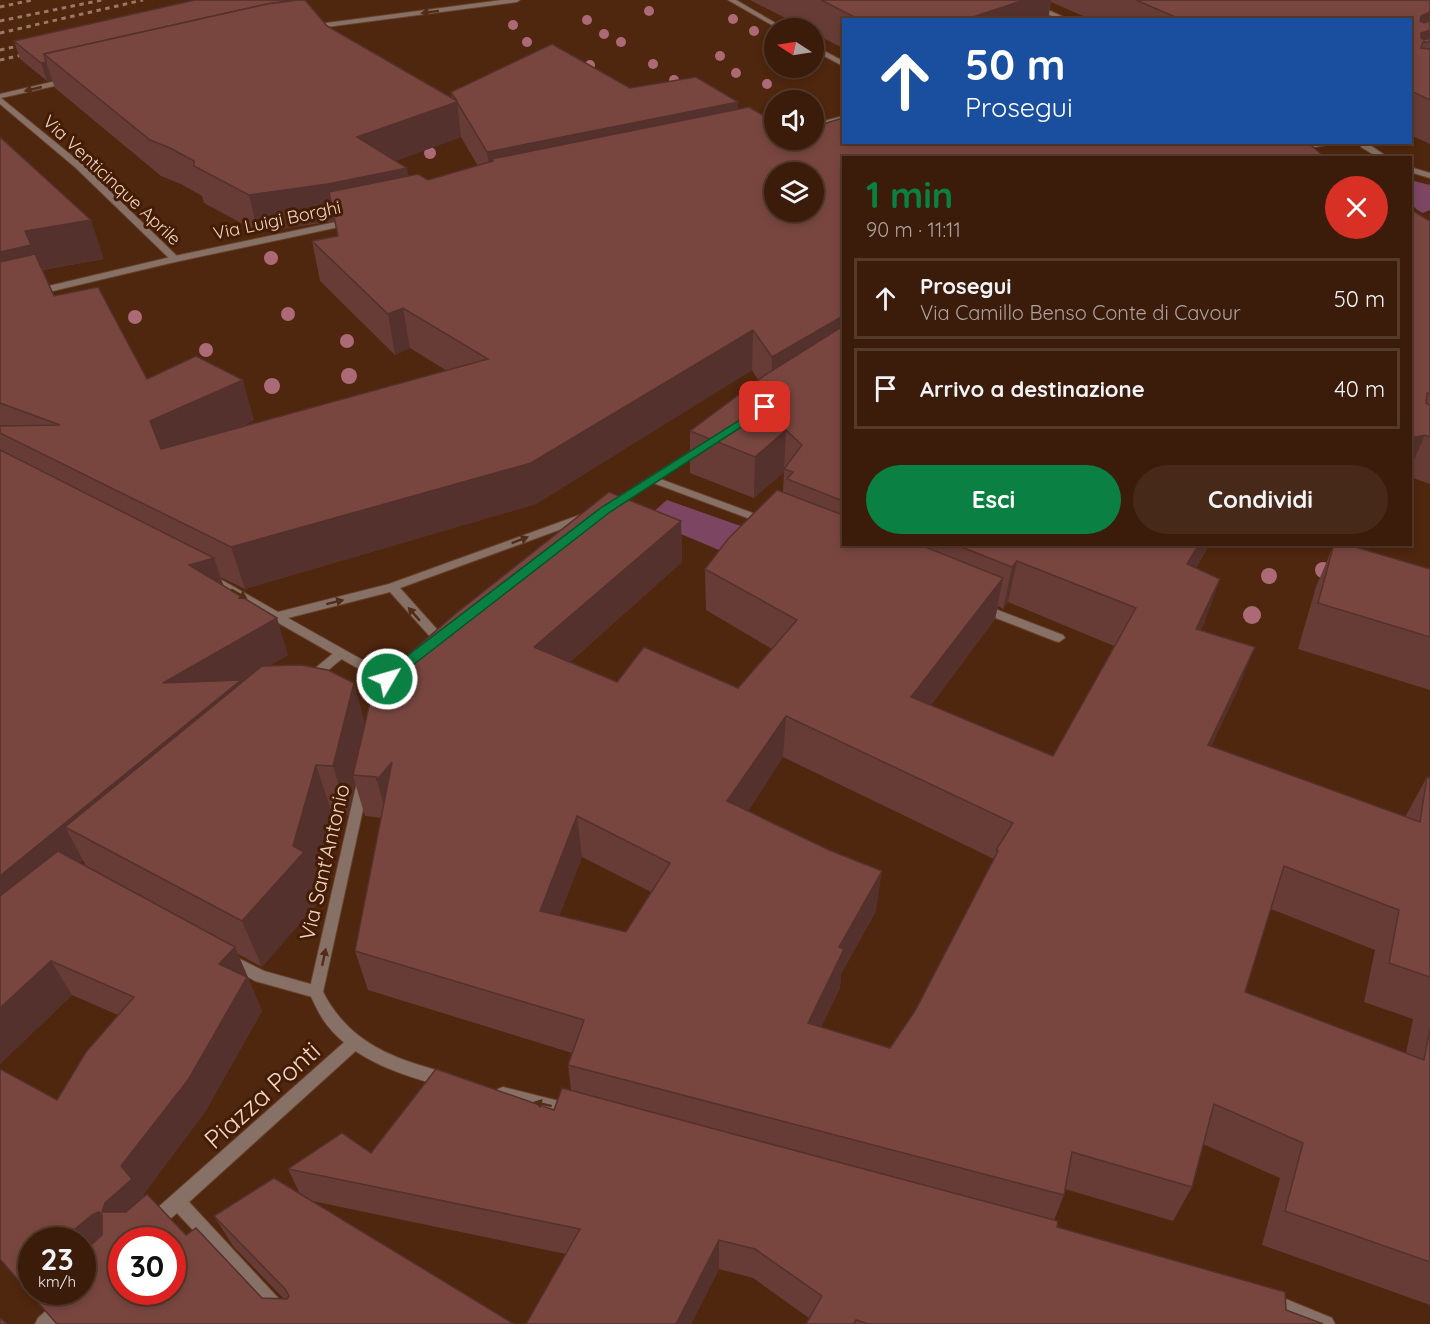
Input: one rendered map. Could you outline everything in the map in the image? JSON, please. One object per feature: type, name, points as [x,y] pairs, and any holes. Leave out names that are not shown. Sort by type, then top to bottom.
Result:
[{"type":"street","points":[[303,28],[517,0]]},
{"type":"street","points":[[731,0],[764,18]]},
{"type":"street","points":[[1027,1],[1063,18]]},
{"type":"street","points":[[824,53],[842,63]]},
{"type":"street","points":[[0,98],[82,77]]},
{"type":"street","name":"Via Venticinque Aprile","points":[[0,98],[79,165],[175,259]]},
{"type":"street","points":[[824,123],[842,119]]},
{"type":"street","points":[[1303,156],[1289,148],[1329,144]]},
{"type":"street","points":[[1363,144],[1383,156]]},
{"type":"street","points":[[1412,171],[1430,176]]},
{"type":"street","name":"Via Luigi Borghi","points":[[22,295],[175,259],[362,220]]},
{"type":"street","points":[[569,537],[606,509],[715,439]]},
{"type":"street","points":[[652,479],[775,525]]},
{"type":"street","points":[[279,616],[392,587],[606,509]]},
{"type":"street","points":[[200,573],[279,616],[340,654],[391,675],[374,736]]},
{"type":"street","points":[[392,587],[437,639]]},
{"type":"street","points":[[975,605],[1059,638]]},
{"type":"street","points":[[304,684],[340,654]]},
{"type":"street","name":"Via Sant'Antonio","points":[[316,992],[366,770]]},
{"type":"street","points":[[219,954],[260,976],[316,992],[333,1022],[354,1043],[413,1072],[460,1083]]},
{"type":"street","name":"Piazza Ponti","points":[[148,1227],[202,1182],[354,1043]]},
{"type":"street","points":[[483,1089],[585,1115]]},
{"type":"street","points":[[177,1201],[274,1306],[294,1324]]},
{"type":"street","points":[[1252,1295],[1326,1324]]},
{"type":"street","points":[[44,1324],[65,1305]]},
{"type":"shaded area","points":[[1412,180],[1430,185],[1430,210],[1423,213],[1412,204]]},
{"type":"shaded area","points":[[667,500],[766,535],[743,560],[645,519]]},
{"type":"building","points":[[195,0],[295,0],[267,4],[44,54],[46,62],[41,63],[14,41]]},
{"type":"building","points":[[305,0],[327,26],[457,101],[451,92],[552,44],[630,88],[696,77],[738,102],[487,152],[457,102],[357,137],[407,168],[328,184],[249,195],[194,166],[194,161],[150,140],[44,54],[267,4]]},
{"type":"building","points":[[821,0],[1024,0],[970,18],[856,18]]},
{"type":"building","points":[[1136,0],[1430,0],[1430,12],[1421,16],[1420,21],[1424,23],[1430,21],[1430,30],[1421,33],[1421,38],[1424,40],[1430,38],[1430,42],[1423,42],[1421,48],[1430,49],[1430,100],[1412,90],[1412,18],[1177,18]]},
{"type":"building","points":[[749,107],[764,116],[764,150],[824,150],[824,124],[842,118],[842,144],[1309,144],[1324,156],[842,156],[842,317],[772,357],[753,330],[531,463],[231,547],[0,433],[0,426],[60,425],[0,403],[0,262],[35,254],[54,296],[98,287],[147,379],[196,356],[243,380],[150,421],[161,449],[488,359],[403,308],[388,314],[312,241],[338,236],[329,192],[418,174],[428,180],[493,161],[492,159]]},
{"type":"building","points":[[0,137],[91,220],[25,231],[31,245],[0,252]]},
{"type":"building","points":[[1412,210],[1430,221],[1430,394],[1427,393],[1426,403],[1430,405],[1430,437],[1425,435],[1412,438]]},
{"type":"building","points":[[842,327],[842,501],[787,479],[793,472],[784,469],[802,445],[786,430],[755,457],[690,431],[765,375]]},
{"type":"building","points":[[0,450],[214,558],[189,565],[277,618],[163,683],[241,680],[0,876]]},
{"type":"building","points":[[777,490],[842,515],[842,546],[923,546],[1003,578],[911,697],[1053,756],[1136,608],[1017,561],[1012,567],[959,546],[1198,546],[1187,564],[1220,579],[1196,629],[1255,647],[1208,745],[1420,822],[1427,777],[1430,778],[1430,977],[1389,963],[1399,910],[1284,866],[1245,992],[1424,1060],[1430,1028],[1430,1262],[1285,1211],[1303,1143],[1214,1104],[1192,1187],[1072,1152],[1064,1195],[568,1065],[584,1020],[355,951],[392,762],[377,780],[377,777],[353,775],[371,698],[390,708],[399,663],[455,614],[609,492],[681,521],[534,647],[617,682],[644,647],[738,688],[797,620],[705,569],[728,539]],"holes":[[[786,716],[1013,823],[996,850],[998,851],[915,1011],[890,1048],[808,1023],[844,949],[839,947],[882,871],[829,850],[727,801]],[[577,816],[670,863],[626,932],[540,911]]]},
{"type":"building","points":[[1333,546],[1352,546],[1430,569],[1430,637],[1318,603]]},
{"type":"building","points":[[301,665],[328,670],[354,683],[333,766],[316,765],[293,846],[304,852],[242,921],[65,827],[262,666]]},
{"type":"building","points":[[58,851],[235,947],[219,964],[247,977],[188,1080],[121,1166],[132,1179],[105,1203],[102,1212],[126,1212],[147,1194],[178,1227],[108,1227],[108,1305],[186,1305],[186,1235],[196,1228],[262,1298],[287,1299],[289,1296],[285,1289],[214,1216],[274,1178],[514,1324],[57,1324],[40,1305],[96,1305],[96,1240],[102,1235],[102,1215],[99,1212],[92,1215],[78,1227],[18,1227],[18,1280],[0,1259],[0,1069],[57,1100],[86,1052],[134,997],[51,961],[0,1008],[0,896]]},
{"type":"building","points":[[436,1069],[554,1110],[562,1088],[1058,1221],[1057,1227],[1285,1292],[1286,1310],[1323,1324],[868,1324],[856,1320],[854,1324],[806,1324],[822,1296],[755,1249],[719,1240],[676,1324],[526,1324],[580,1229],[288,1169],[342,1133],[371,1153]]},
{"type":"railway","points":[[0,7],[32,0]]},
{"type":"railway","points":[[0,21],[102,0]]},
{"type":"railway","points":[[0,33],[143,0]]},
{"type":"railway","points":[[0,50],[32,43]]},
{"type":"railway","points":[[0,60],[35,52]]},
{"type":"route","points":[[387,679],[606,509],[765,407]]}]
